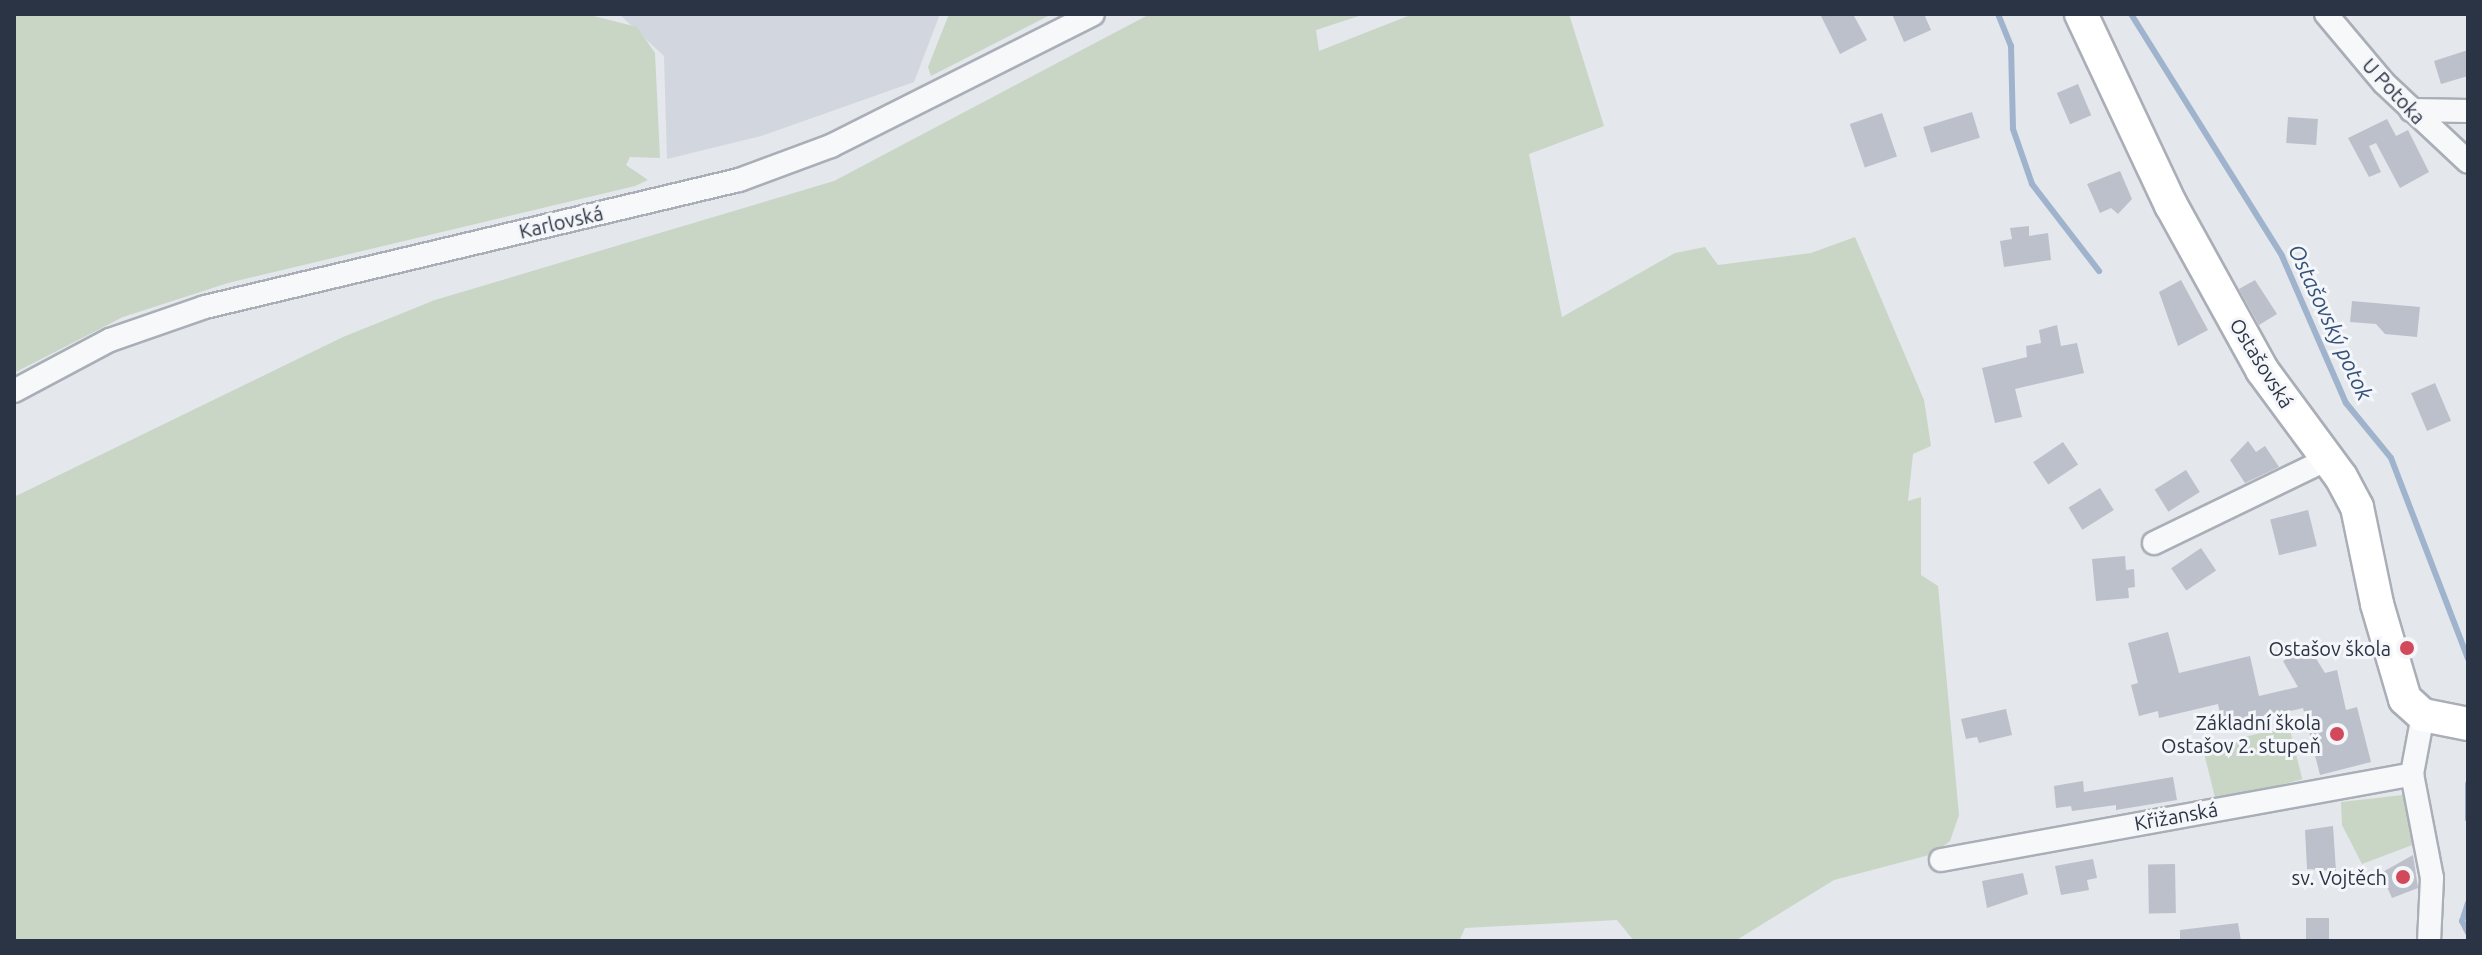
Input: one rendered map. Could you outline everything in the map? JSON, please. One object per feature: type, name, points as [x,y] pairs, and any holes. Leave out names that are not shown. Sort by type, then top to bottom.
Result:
[{"type":"street","name":"Karlovská","points":[[14,391],[110,340],[205,307],[739,180],[831,146],[1093,14]]},
{"type":"street","name":"Ostašovská","points":[[2081,14],[2171,205],[2262,370],[2328,459],[2357,507],[2377,604],[2405,699],[2423,715]]},
{"type":"street","name":"U Potoka","points":[[2326,14],[2411,110],[2468,162]]},
{"type":"street","points":[[2411,110],[2468,111]]},
{"type":"street","points":[[2154,543],[2328,459]]},
{"type":"street","points":[[2429,941],[2432,878],[2412,774],[2423,715],[2468,724]]},
{"type":"street","name":"Křižanská","points":[[1941,860],[2412,774]]},
{"type":"shaded area","points":[[619,14],[940,14],[914,82],[761,136],[667,159],[664,56]]},
{"type":"green space","points":[[14,14],[586,14],[637,27],[655,53],[660,158],[630,157],[626,165],[648,180],[635,186],[228,283],[123,317],[14,373]]},
{"type":"green space","points":[[949,14],[1052,14],[931,76],[928,67]]},
{"type":"green space","points":[[1150,14],[1365,14],[1316,30],[1319,51],[1413,14],[1569,14],[1604,126],[1529,154],[1562,317],[1675,253],[1705,247],[1718,265],[1811,253],[1855,237],[1924,400],[1931,446],[1913,454],[1908,501],[1921,497],[1921,575],[1938,586],[1959,815],[1950,841],[1933,854],[1834,880],[1735,941],[1634,941],[1617,920],[1465,928],[1459,941],[14,941],[14,497],[343,337],[435,300],[834,181]]},
{"type":"green space","points":[[2289,726],[2302,779],[2216,801],[2203,748]]},
{"type":"green space","points":[[2403,795],[2415,844],[2362,864],[2342,825],[2341,802]]},
{"type":"building","points":[[1820,14],[1853,14],[1867,40],[1840,54]]},
{"type":"building","points":[[1892,14],[1924,14],[1931,30],[1904,42]]},
{"type":"building","points":[[2468,50],[2468,76],[2441,84],[2434,61]]},
{"type":"building","points":[[2078,84],[2091,115],[2070,124],[2057,93]]},
{"type":"building","points":[[1972,112],[1980,138],[1931,153],[1923,127]]},
{"type":"building","points":[[1882,113],[1897,156],[1865,168],[1850,124]]},
{"type":"building","points":[[2288,117],[2318,119],[2316,145],[2286,143]]},
{"type":"building","points":[[2387,119],[2396,136],[2408,130],[2429,172],[2400,188],[2376,143],[2369,146],[2381,172],[2369,177],[2348,138]]},
{"type":"building","points":[[2120,171],[2132,199],[2118,214],[2111,208],[2100,213],[2087,184]]},
{"type":"building","points":[[2029,226],[2029,236],[2048,233],[2051,260],[2004,267],[2000,241],[2012,239],[2010,228]]},
{"type":"building","points":[[2181,280],[2208,330],[2178,346],[2159,292]]},
{"type":"building","points":[[2255,280],[2277,314],[2259,325],[2239,289]]},
{"type":"building","points":[[2352,301],[2420,307],[2417,337],[2385,334],[2376,324],[2350,322]]},
{"type":"building","points":[[2057,325],[2061,346],[2077,343],[2084,373],[2015,389],[2022,417],[1995,423],[1982,368],[2027,357],[2026,346],[2041,343],[2039,330]]},
{"type":"building","points":[[2435,383],[2451,421],[2427,431],[2411,393]]},
{"type":"building","points":[[2248,441],[2256,452],[2265,446],[2279,467],[2245,483],[2230,460]]},
{"type":"building","points":[[2063,442],[2078,464],[2048,485],[2033,462]]},
{"type":"building","points":[[2186,470],[2200,492],[2168,512],[2155,490]]},
{"type":"building","points":[[2100,488],[2114,510],[2082,530],[2069,508]]},
{"type":"building","points":[[2308,510],[2317,546],[2279,555],[2270,519]]},
{"type":"building","points":[[2201,548],[2216,570],[2186,591],[2171,568]]},
{"type":"building","points":[[2125,556],[2126,570],[2134,569],[2135,587],[2128,588],[2129,598],[2096,601],[2092,559]]},
{"type":"building","points":[[2168,632],[2179,673],[2250,656],[2259,696],[2298,687],[2283,661],[2309,647],[2325,673],[2337,670],[2346,710],[2357,707],[2371,762],[2320,775],[2303,708],[2223,727],[2218,704],[2159,718],[2158,711],[2139,716],[2131,685],[2138,683],[2128,643]]},
{"type":"building","points":[[2006,709],[2012,735],[1979,743],[1977,737],[1966,739],[1961,719]]},
{"type":"building","points":[[2173,777],[2177,800],[2116,810],[2116,805],[2072,811],[2071,806],[2056,808],[2054,786],[2083,781],[2084,792]]},
{"type":"building","points":[[2333,826],[2336,871],[2307,869],[2305,830]]},
{"type":"building","name":"sv. Vojtěch","points":[[2413,855],[2418,888],[2392,898],[2381,873]]},
{"type":"building","points":[[2093,859],[2097,878],[2087,880],[2089,890],[2061,895],[2055,866]]},
{"type":"building","points":[[2148,864],[2175,864],[2176,913],[2149,913]]},
{"type":"building","points":[[2023,873],[2028,894],[1987,908],[1982,881]]},
{"type":"building","points":[[2306,918],[2329,918],[2329,941],[2306,941]]},
{"type":"building","points":[[2238,923],[2241,941],[2180,941],[2180,930]]},
{"type":"waterway","points":[[1998,14],[2011,46],[2013,129],[2032,184],[2099,271]]},
{"type":"waterway","name":"Ostašovský potok","points":[[2131,14],[2282,256],[2346,403],[2391,458],[2468,659]]},
{"type":"waterway","name":"Ostašovský potok","points":[[2468,784],[2468,819]]},
{"type":"waterway","name":"Ostašovský potok","points":[[2468,903],[2462,921],[2468,933]]},
{"type":"place","name":"Ostašov škola","points":[[2407,648]]},
{"type":"place","name":"Základní škola Ostašov 2. stupeň","points":[[2337,734]]},
{"type":"place","name":"sv. Vojtěch","points":[[2403,877]]}]
